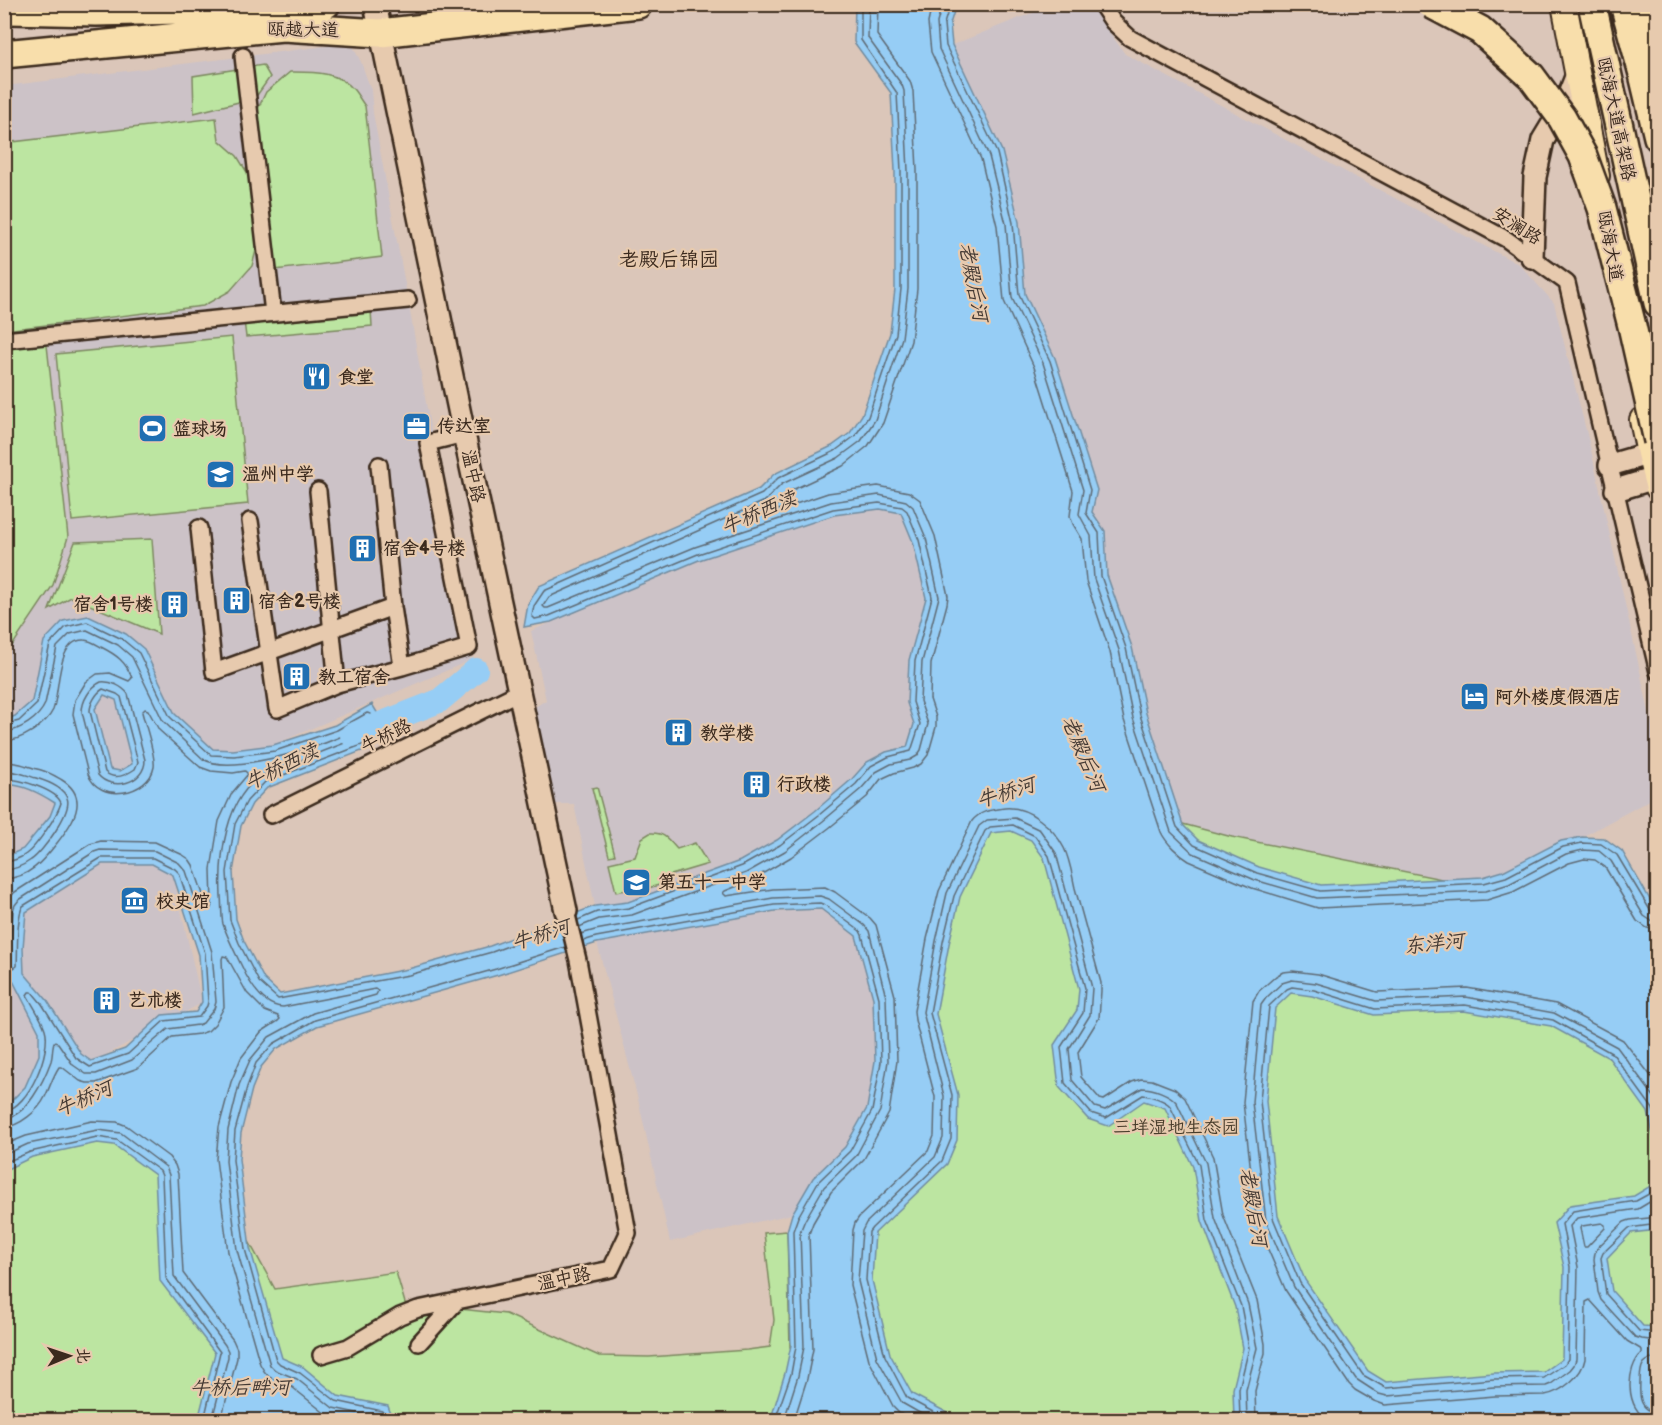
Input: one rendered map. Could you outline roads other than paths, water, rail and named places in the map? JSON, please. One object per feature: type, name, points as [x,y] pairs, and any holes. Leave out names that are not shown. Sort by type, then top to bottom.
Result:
[{"type":"highway","points":[[7,10],[64,4]]},
{"type":"highway","points":[[7,10],[108,12],[310,7],[326,4]]},
{"type":"highway","name":"瓯越大道","points":[[4,54],[283,27],[380,33],[638,4]]},
{"type":"highway","points":[[1431,4],[1480,30],[1531,76],[1562,118],[1583,156],[1602,208],[1632,326],[1654,448]]},
{"type":"highway","name":"瓯海大道高架路","points":[[1592,4],[1658,303]]},
{"type":"highway","name":"瓯海大道高架路","points":[[1624,4],[1658,137]]},
{"type":"main road","name":"瓯海大道","points":[[1564,4],[1654,448],[1657,481]]},
{"type":"main road","points":[[1647,4],[1658,55]]},
{"type":"street","name":"温中路","points":[[321,1355],[348,1347],[400,1316],[418,1309],[611,1269],[628,1233],[578,960],[464,434],[375,4]]},
{"type":"street","name":"安澜路","points":[[1101,4],[1113,22],[1130,38],[1506,239],[1567,284],[1658,672]]},
{"type":"street","points":[[243,57],[273,313]]},
{"type":"street","points":[[1532,258],[1535,177],[1543,140],[1566,102],[1578,72]]},
{"type":"street","points":[[1578,72],[1658,392]]},
{"type":"street","points":[[4,340],[408,300]]},
{"type":"street","points":[[250,521],[277,709],[337,684],[469,647],[428,444],[464,434]]},
{"type":"street","points":[[1610,465],[1654,448]]},
{"type":"street","points":[[379,465],[393,607],[402,667]]},
{"type":"street","points":[[1616,490],[1657,481]]},
{"type":"street","points":[[318,491],[337,684]]},
{"type":"street","points":[[199,528],[214,672],[393,607]]},
{"type":"street","name":"牛桥路","points":[[271,815],[519,692]]},
{"type":"street","points":[[419,1343],[457,1301]]},
{"type":"water","points":[[855,5],[956,5],[950,24],[952,45],[1002,151],[1019,222],[1025,294],[1055,358],[1097,490],[1092,512],[1105,531],[1107,575],[1132,647],[1146,713],[1183,825],[1198,840],[1259,867],[1321,885],[1483,877],[1503,871],[1561,841],[1582,837],[1604,838],[1622,851],[1657,912],[1657,1153],[1648,1112],[1609,1058],[1551,1026],[1464,1011],[1374,1015],[1312,996],[1291,993],[1275,1008],[1266,1101],[1278,1216],[1305,1280],[1368,1371],[1386,1382],[1494,1373],[1544,1372],[1562,1359],[1564,1267],[1554,1223],[1570,1205],[1634,1196],[1657,1182],[1657,1230],[1631,1233],[1607,1258],[1612,1291],[1643,1326],[1657,1327],[1657,1370],[1654,1372],[1653,1395],[1657,1404],[1657,1420],[1234,1420],[1233,1389],[1243,1348],[1235,1307],[1202,1221],[1193,1167],[1165,1108],[1144,1101],[1108,1126],[1088,1119],[1059,1087],[1054,1045],[1077,1010],[1079,989],[1044,858],[1031,840],[1011,831],[991,833],[960,897],[936,1014],[958,1095],[957,1140],[947,1164],[875,1233],[872,1280],[890,1354],[912,1394],[961,1420],[768,1420],[772,1415],[785,1373],[791,1345],[787,1231],[792,1214],[813,1178],[845,1147],[867,1108],[875,1061],[873,998],[856,936],[821,909],[775,911],[597,943],[498,975],[317,1026],[276,1049],[261,1067],[252,1089],[241,1133],[239,1159],[250,1248],[282,1358],[303,1367],[338,1396],[388,1406],[393,1420],[198,1420],[215,1353],[160,1281],[155,1175],[114,1145],[97,1143],[32,1157],[5,1170],[5,1107],[25,1087],[39,1055],[39,1032],[5,965],[5,857],[23,849],[50,816],[55,803],[25,787],[5,785],[5,720],[15,716],[32,701],[44,641],[63,621],[88,616],[126,634],[144,649],[175,714],[213,749],[233,750],[273,745],[335,725],[372,704],[384,724],[377,745],[267,788],[252,804],[241,826],[233,872],[236,919],[244,941],[264,979],[280,994],[408,969],[490,946],[595,906],[628,902],[740,861],[777,840],[815,811],[852,779],[867,762],[886,752],[907,747],[914,724],[907,703],[909,660],[926,598],[913,542],[901,513],[880,509],[834,515],[699,560],[551,622],[524,627],[528,604],[539,586],[759,489],[774,474],[832,446],[850,433],[862,415],[890,333],[895,289],[895,171],[891,93],[854,42]],"holes":[[[104,695],[116,700],[132,764],[120,771],[110,769],[95,709]],[[102,864],[152,864],[173,875],[199,955],[202,1002],[196,1012],[162,1015],[125,1049],[91,1061],[81,1054],[47,1000],[24,973],[23,948],[26,912]]]},
{"type":"waterway","name":"牛桥西渎","points":[[352,735],[439,701],[476,670]]},
{"type":"place","name":"食堂","points":[[317,377]]},
{"type":"place","name":"传达室","points":[[416,426]]},
{"type":"place","name":"篮球场","points":[[152,429]]},
{"type":"place","name":"温州中学","points":[[221,474]]},
{"type":"place","name":"宿舍4号楼","points":[[362,548]]},
{"type":"place","name":"宿舍2号楼","points":[[237,601]]},
{"type":"place","name":"宿舍1号楼","points":[[174,604]]},
{"type":"place","name":"教工宿舍","points":[[297,677]]},
{"type":"place","name":"阿外楼度假酒店","points":[[1474,697]]},
{"type":"place","name":"教学楼","points":[[679,733]]},
{"type":"place","name":"行政楼","points":[[756,784]]},
{"type":"place","name":"第五十一中学","points":[[637,882]]},
{"type":"place","name":"校史馆","points":[[135,901]]},
{"type":"place","name":"艺术楼","points":[[107,1000]]},
{"type":"district","name":"老殿后锦园","points":[[669,260]]},
{"type":"water label","name":"老殿后河","points":[[973,282]]},
{"type":"water label","name":"老殿后河","points":[[1083,754]]},
{"type":"water label","name":"牛桥河","points":[[1006,793]]},
{"type":"water label","name":"牛桥河","points":[[541,935]]},
{"type":"water label","name":"东洋河","points":[[1434,944]]},
{"type":"water label","name":"牛桥河","points":[[84,1099]]},
{"type":"water label","name":"老殿后河","points":[[1253,1207]]},
{"type":"water label","name":"牛桥后畔河","points":[[240,1388]]},
{"type":"park label","name":"三垟湿地生态园","points":[[1176,1127]]}]
